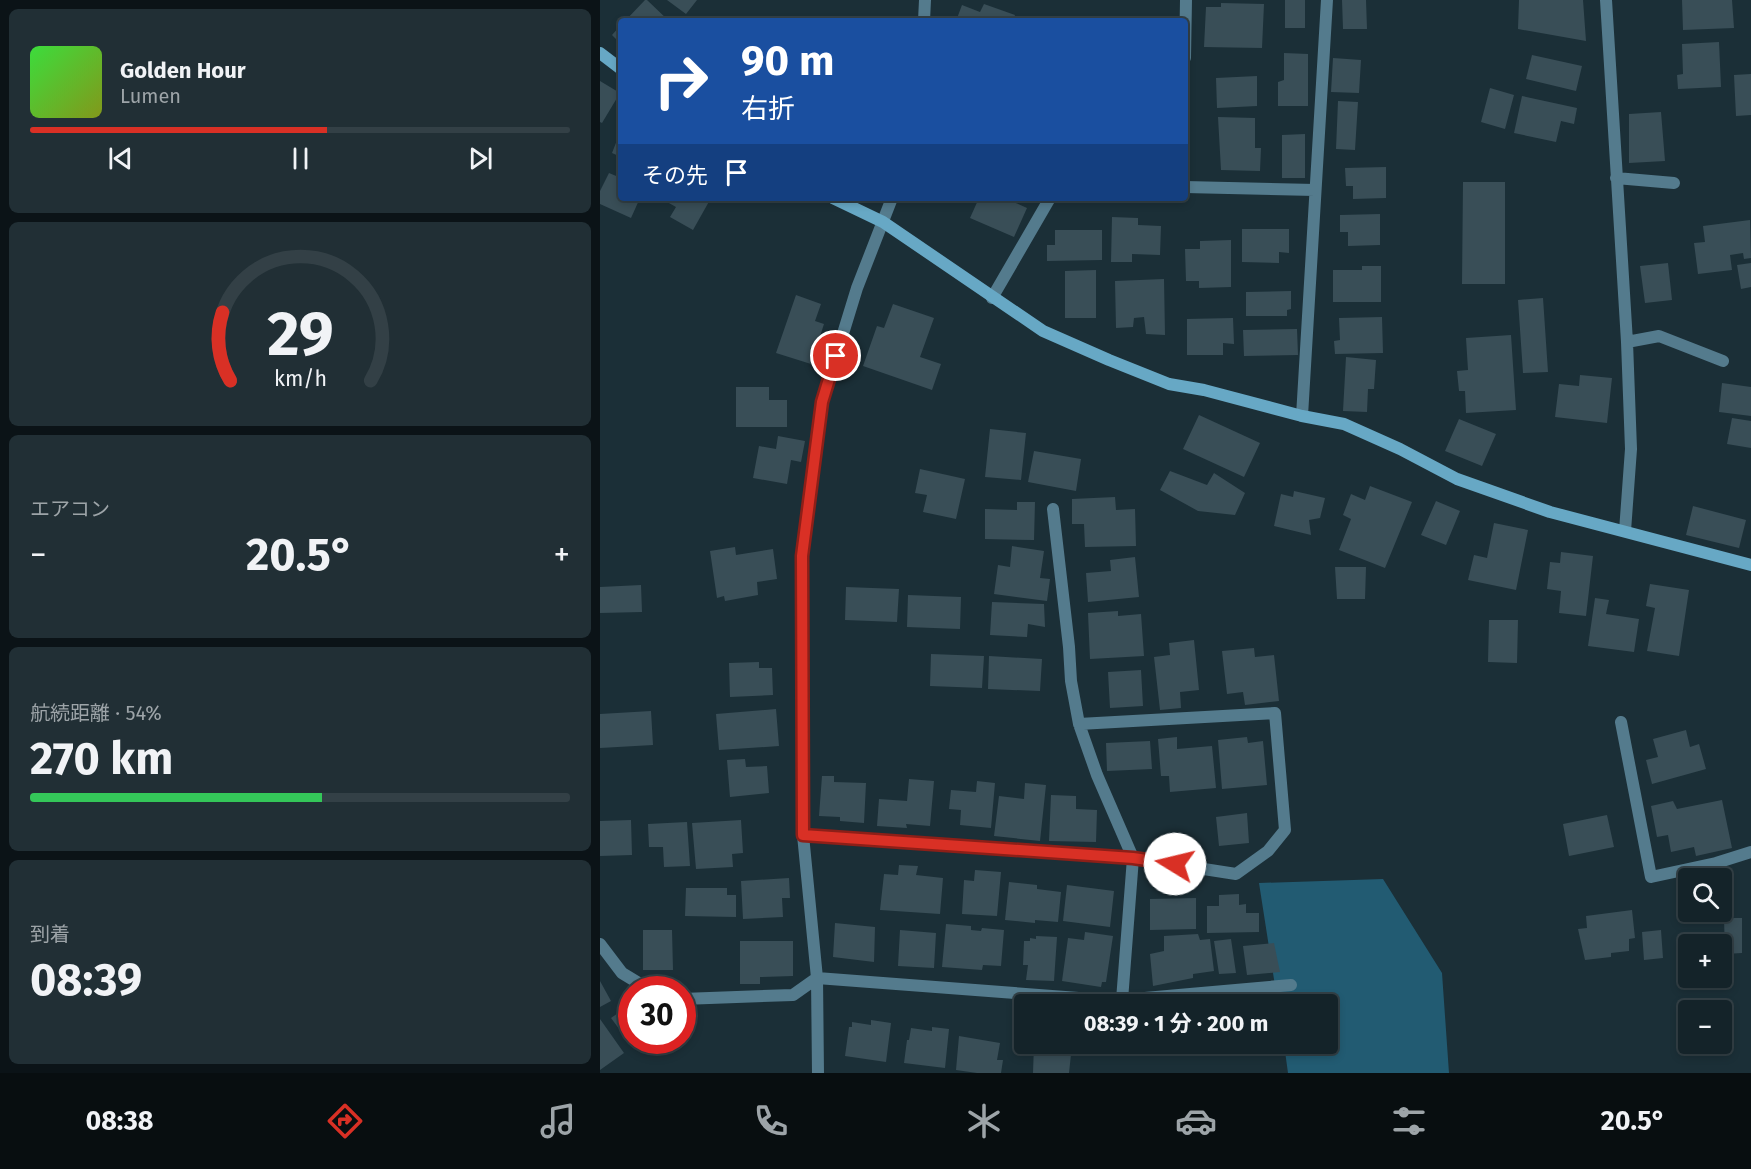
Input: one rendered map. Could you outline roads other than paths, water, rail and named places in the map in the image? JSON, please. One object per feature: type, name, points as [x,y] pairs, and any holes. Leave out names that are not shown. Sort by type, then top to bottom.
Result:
[{"type":"street","points":[[924,18],[925,0]]},
{"type":"street","points":[[1186,0],[1186,18]]},
{"type":"street","points":[[1302,416],[1327,0]]},
{"type":"street","points":[[1606,0],[1627,342],[1631,449],[1625,531]]},
{"type":"street","points":[[600,53],[618,67]]},
{"type":"street","points":[[1616,178],[1674,183]]},
{"type":"street","points":[[1188,187],[1315,190]]},
{"type":"street","points":[[838,201],[883,222],[1043,331],[1169,384],[1204,390],[1302,416],[1344,424],[1401,449],[1457,479],[1550,512],[1751,565]]},
{"type":"street","points":[[818,1073],[817,978],[803,835],[802,556],[822,402],[856,288],[891,201]]},
{"type":"street","points":[[992,298],[1048,201]]},
{"type":"street","points":[[1627,342],[1659,336],[1723,361]]},
{"type":"street","points":[[1053,509],[1071,681],[1079,724],[1097,775],[1133,858],[1122,994]]},
{"type":"street","points":[[803,835],[1133,858],[1236,874],[1268,851],[1285,830],[1275,713],[1079,724]]},
{"type":"street","points":[[1621,722],[1651,877],[1716,863],[1751,852]]},
{"type":"street","points":[[600,944],[622,973],[627,976]]},
{"type":"street","points":[[696,998],[794,995],[817,978],[1026,994]]},
{"type":"street","points":[[1190,994],[1291,985]]}]
